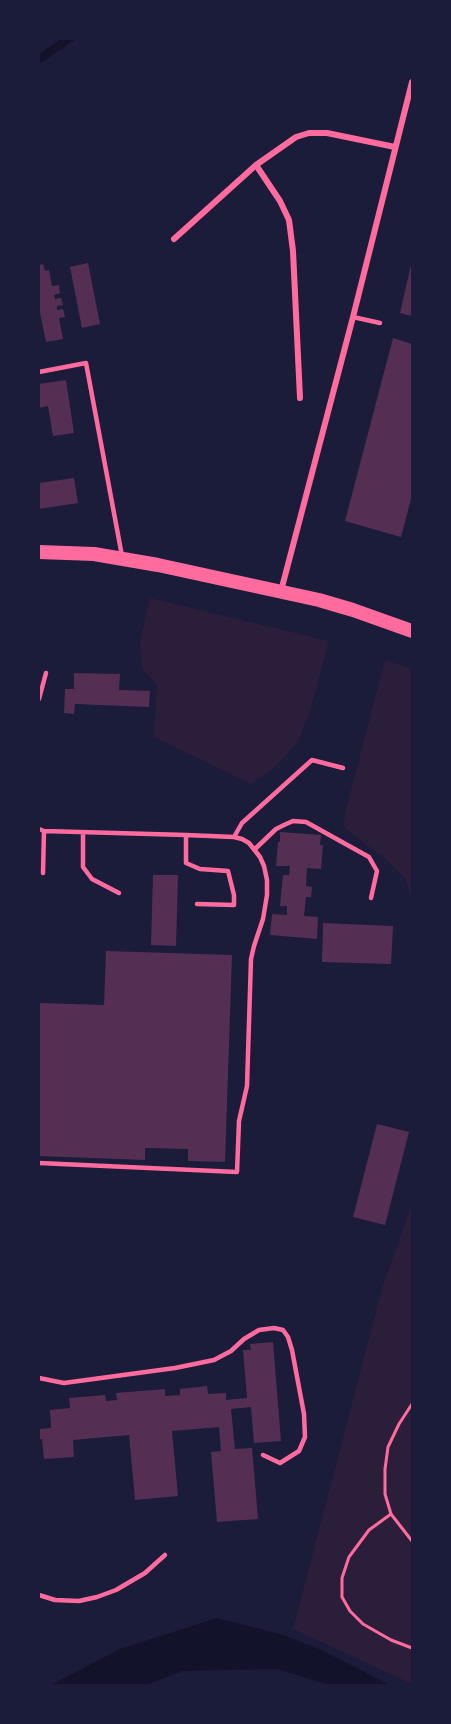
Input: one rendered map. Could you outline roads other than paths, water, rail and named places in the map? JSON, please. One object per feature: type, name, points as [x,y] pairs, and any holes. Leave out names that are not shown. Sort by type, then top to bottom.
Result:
[{"type":"main road","points":[[39,552],[94,554],[281,592],[353,610],[412,631]]},
{"type":"street","points":[[281,592],[412,82]]},
{"type":"street","points":[[174,239],[256,165],[296,137],[309,133],[327,133],[395,147]]},
{"type":"street","points":[[256,165],[280,201],[288,220],[293,251],[300,398]]},
{"type":"lane","points":[[353,316],[380,323]]},
{"type":"lane","points":[[39,372],[86,363],[122,559]]},
{"type":"lane","points":[[39,699],[46,673]]},
{"type":"lane","points":[[234,837],[243,823],[312,760],[344,768]]},
{"type":"lane","points":[[255,849],[276,829],[293,821],[306,822],[369,857],[378,871],[372,898]]},
{"type":"lane","points":[[39,1163],[237,1172],[239,1121],[247,1086],[251,959],[265,913],[267,895],[264,866],[255,849],[249,843],[234,837],[42,830],[43,873]]},
{"type":"lane","points":[[82,833],[82,867],[92,879],[119,893]]},
{"type":"lane","points":[[186,835],[186,863],[200,869],[228,871],[234,895],[234,905],[197,904]]},
{"type":"lane","points":[[39,1378],[64,1383],[175,1368],[214,1360],[231,1351],[244,1339],[259,1330],[274,1328],[282,1330],[288,1337],[292,1350],[304,1414],[305,1437],[299,1451],[280,1463],[263,1455]]},
{"type":"lane","points":[[39,1596],[56,1600],[79,1601],[97,1597],[116,1590],[145,1573],[165,1555]]}]
